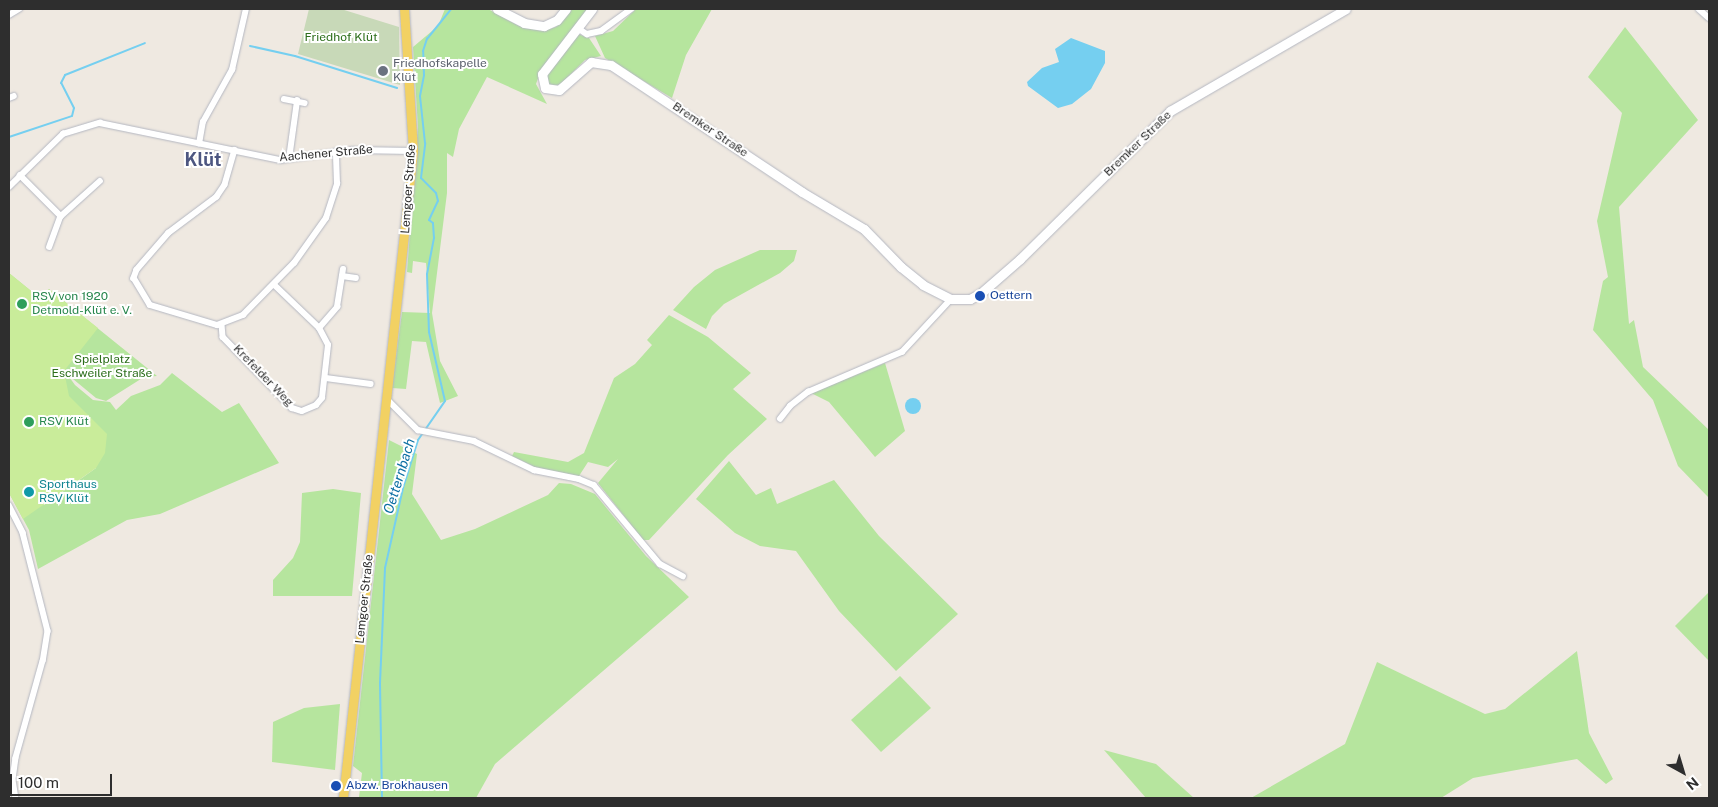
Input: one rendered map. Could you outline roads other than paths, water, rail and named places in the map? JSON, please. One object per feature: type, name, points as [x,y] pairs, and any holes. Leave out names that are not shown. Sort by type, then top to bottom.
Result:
[{"type":"main road","name":"Lemgoer Straße","points":[[344,798],[413,151],[404,9]]},
{"type":"street","points":[[9,15],[19,9]]},
{"type":"street","points":[[199,144],[203,122],[232,70],[246,9]]},
{"type":"street","points":[[497,9],[524,23],[544,26],[557,20],[566,9]]},
{"type":"street","name":"Bremker Straße","points":[[592,9],[542,74],[545,88],[559,90],[591,62],[611,64],[802,192],[864,229],[901,267],[923,285],[951,299],[970,299],[981,293],[1020,259],[1170,112],[1346,9]]},
{"type":"street","points":[[578,28],[588,34],[601,31],[631,9]]},
{"type":"street","points":[[1699,9],[1709,18]]},
{"type":"street","points":[[284,99],[305,103]]},
{"type":"street","points":[[289,159],[297,101]]},
{"type":"street","name":"Aachener Straße","points":[[9,187],[51,143],[70,130],[100,124],[122,126],[199,144],[289,159],[336,152],[413,151]]},
{"type":"street","points":[[235,150],[225,185],[217,197],[169,233],[143,261],[134,278],[138,290],[150,306],[159,310],[222,325],[243,315],[274,285],[318,233],[332,206],[338,184],[336,152]]},
{"type":"street","points":[[20,176],[61,216]]},
{"type":"street","points":[[50,247],[61,216],[100,181]]},
{"type":"street","points":[[319,328],[337,307],[343,269]]},
{"type":"street","points":[[342,276],[356,278]]},
{"type":"street","name":"Krefelder Weg","points":[[222,325],[223,336],[296,410],[310,408],[320,402],[326,378],[328,345],[319,328],[274,285]]},
{"type":"street","points":[[780,419],[808,392],[902,352],[951,299]]},
{"type":"street","points":[[326,378],[371,384]]},
{"type":"street","points":[[387,399],[418,430],[474,441],[546,474],[587,481],[594,485],[660,564],[683,576]]},
{"type":"street","points":[[9,505],[23,533],[48,631],[43,661],[16,758],[13,780],[16,798]]},
{"type":"water","points":[[1071,38],[1105,51],[1105,63],[1091,89],[1072,104],[1058,108],[1028,86],[1027,82],[1042,68],[1059,62],[1055,49]]},
{"type":"water","points":[[913,398],[919,400],[921,406],[919,412],[913,414],[907,412],[905,406],[907,400]]},
{"type":"waterway","name":"Oetternbach","points":[[382,798],[380,683],[385,568],[403,488],[418,440],[445,401],[429,332],[427,274],[434,238],[433,223],[429,220],[438,201],[436,193],[421,178],[425,143],[420,96],[424,75],[423,51],[427,39],[451,9]]},
{"type":"waterway","points":[[9,137],[72,116],[74,108],[61,83],[65,75],[145,43]]},
{"type":"waterway","points":[[250,46],[295,56],[397,88]]},
{"type":"place","name":"Friedhofskapelle Klüt","points":[[383,71]]},
{"type":"place","name":"Oettern","points":[[980,296]]},
{"type":"place","name":"RSV von 1920 Detmold-Klüt e. V.","points":[[22,304]]},
{"type":"place","name":"RSV Klüt","points":[[29,422]]},
{"type":"place","name":"Sporthaus RSV Klüt","points":[[29,492]]},
{"type":"place","name":"Abzw. Brokhausen","points":[[336,786]]},
{"type":"district","name":"Klüt","points":[[203,160]]},
{"type":"park label","name":"Friedhof Klüt","points":[[341,38]]},
{"type":"park label","name":"Spielplatz Eschweiler Straße","points":[[102,367]]}]
